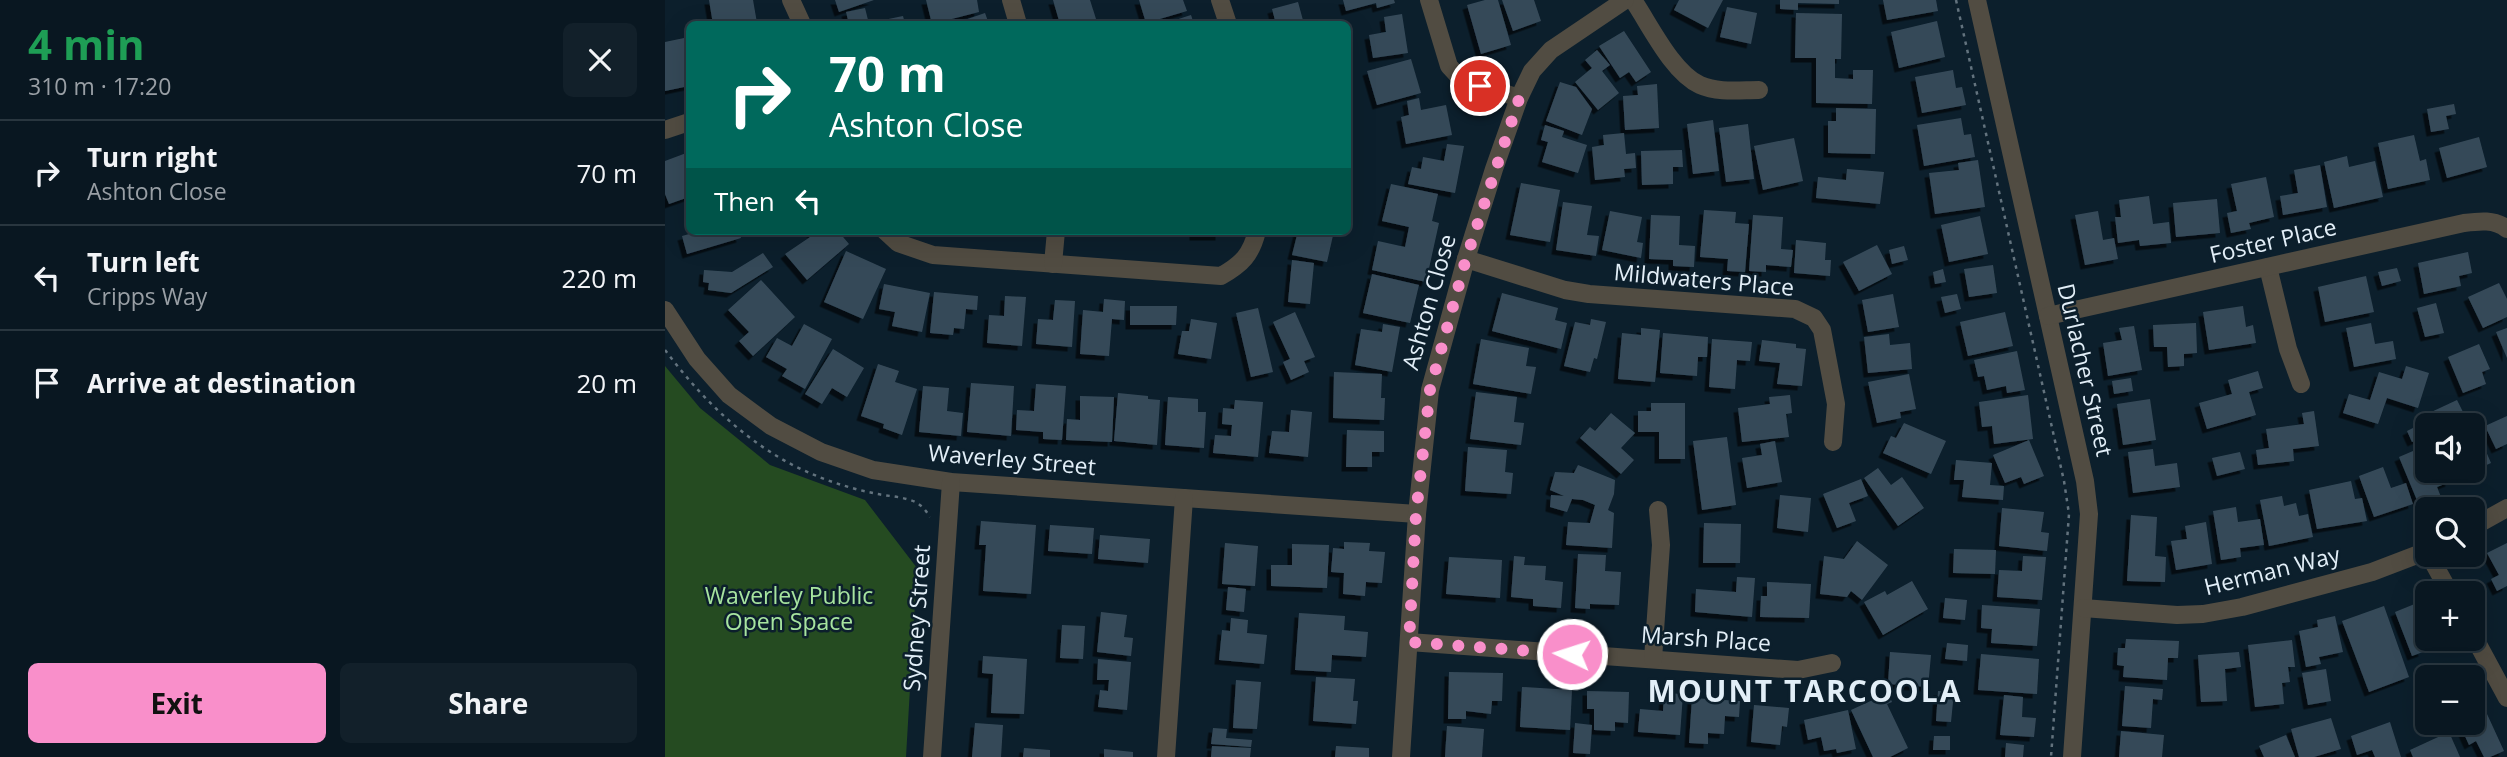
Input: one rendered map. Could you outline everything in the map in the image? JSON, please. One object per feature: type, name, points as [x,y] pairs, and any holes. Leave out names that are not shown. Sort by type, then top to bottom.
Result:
[{"type":"street","points":[[791,0],[802,21]]},
{"type":"street","points":[[1011,0],[1018,21]]},
{"type":"street","points":[[1220,0],[1227,21]]},
{"type":"street","points":[[1429,0],[1450,66],[1461,79],[1519,99]]},
{"type":"street","name":"Ashton Close","points":[[1401,757],[1416,514],[1430,390],[1466,259],[1519,99],[1532,71],[1598,8],[1625,0]]},
{"type":"street","points":[[1633,0],[1678,68],[1700,85],[1727,91],[1759,89]]},
{"type":"street","name":"Durlacher Street","points":[[1977,0],[2085,481],[2089,514],[2072,757]]},
{"type":"street","points":[[665,130],[686,123]]},
{"type":"street","name":"Foster Place","points":[[2048,316],[2464,223],[2482,221],[2502,225],[2507,229]]},
{"type":"street","points":[[889,235],[898,243],[933,255],[1221,276],[1241,265],[1254,245],[1256,235]]},
{"type":"street","points":[[1053,264],[1056,235]]},
{"type":"street","name":"Mildwaters Place","points":[[1466,259],[1577,292],[1795,309],[1814,317],[1822,330],[1836,404],[1833,442]]},
{"type":"street","points":[[2268,267],[2288,349],[2301,384]]},
{"type":"street","name":"Waverley Street","points":[[665,310],[697,359],[729,394],[771,426],[821,452],[873,470],[951,482],[1416,514]]},
{"type":"street","name":"Sydney Street","points":[[932,757],[951,482]]},
{"type":"street","points":[[1166,757],[1184,498]]},
{"type":"street","points":[[2485,520],[2507,508]]},
{"type":"street","points":[[1653,659],[1661,545],[1658,510]]},
{"type":"street","name":"Herman Way","points":[[2083,608],[2177,615],[2203,614],[2242,607],[2372,572],[2415,557]]},
{"type":"street","name":"Marsh Place","points":[[1409,642],[1798,670],[1832,663]]},
{"type":"street","points":[[2482,651],[2507,698]]},
{"type":"path","points":[[1956,0],[2064,481],[2069,514],[2051,757]]},
{"type":"path","points":[[665,349],[689,382],[749,438],[789,463],[832,482],[910,500],[923,507],[932,519]]},
{"type":"green space","name":"Waverley Public Open Space","points":[[665,366],[700,408],[770,465],[865,500],[917,568],[906,757],[665,757]]},
{"type":"building","points":[[709,0],[753,0],[757,21],[712,21]]},
{"type":"building","points":[[835,0],[874,0],[839,12]]},
{"type":"building","points":[[926,0],[977,0],[979,12],[944,21],[931,21]]},
{"type":"building","points":[[1053,0],[1090,0],[1096,19],[1059,21]]},
{"type":"building","points":[[1139,0],[1183,0],[1187,11],[1145,21]]},
{"type":"building","points":[[1343,0],[1394,0],[1395,3],[1377,8],[1376,3],[1346,11]]},
{"type":"building","points":[[1498,0],[1511,45],[1481,54],[1467,5]]},
{"type":"building","points":[[1502,0],[1534,0],[1541,21],[1513,31]]},
{"type":"building","points":[[1679,0],[1723,0],[1708,28],[1674,10]]},
{"type":"building","points":[[1780,0],[1839,0],[1839,4],[1798,3],[1798,10],[1780,9]]},
{"type":"building","points":[[1883,0],[1936,0],[1938,11],[1887,20]]},
{"type":"building","points":[[1298,2],[1303,21],[1275,21],[1272,9]]},
{"type":"building","points":[[1727,7],[1757,13],[1751,44],[1720,37]]},
{"type":"building","points":[[865,8],[868,21],[848,21],[846,12]]},
{"type":"building","points":[[985,13],[988,21],[962,21]]},
{"type":"building","points":[[1796,13],[1842,14],[1841,59],[1835,59],[1835,78],[1853,79],[1853,70],[1873,70],[1872,104],[1816,103],[1816,58],[1795,58]]},
{"type":"building","points":[[1402,14],[1408,53],[1373,58],[1369,35],[1386,32],[1384,17]]},
{"type":"building","points":[[1191,15],[1193,21],[1172,21]]},
{"type":"building","points":[[903,16],[904,21],[879,21]]},
{"type":"building","points":[[1937,21],[1945,57],[1899,68],[1891,32]]},
{"type":"building","points":[[1624,31],[1651,72],[1636,82],[1629,72],[1620,78],[1599,46]]},
{"type":"building","points":[[686,38],[686,87],[665,91],[665,42]]},
{"type":"building","points":[[1597,50],[1610,65],[1602,71],[1619,93],[1598,110],[1575,82],[1592,68],[1585,60]]},
{"type":"building","points":[[1411,59],[1421,93],[1377,105],[1367,71]]},
{"type":"building","points":[[1953,70],[1956,88],[1962,87],[1966,105],[1922,113],[1915,77]]},
{"type":"building","points":[[1560,82],[1576,87],[1592,109],[1582,135],[1546,121]]},
{"type":"building","points":[[1657,84],[1659,128],[1625,130],[1623,96],[1638,95],[1637,86]]},
{"type":"building","points":[[1419,98],[1421,110],[1446,105],[1452,135],[1406,144],[1401,117],[1409,115],[1407,101]]},
{"type":"building","points":[[2454,104],[2456,114],[2446,116],[2449,129],[2431,132],[2427,109]]},
{"type":"building","points":[[1836,108],[1876,109],[1875,154],[1828,153],[1828,121],[1836,121]]},
{"type":"building","points":[[1961,118],[1964,135],[1971,134],[1975,157],[1924,166],[1917,125]]},
{"type":"building","points":[[1713,120],[1719,171],[1693,174],[1687,124]]},
{"type":"building","points":[[1748,124],[1754,179],[1726,182],[1719,128]]},
{"type":"building","points":[[1545,125],[1564,131],[1562,137],[1587,145],[1578,173],[1542,162],[1548,142],[1541,140]]},
{"type":"building","points":[[1624,133],[1626,154],[1635,153],[1636,168],[1624,169],[1625,177],[1595,180],[1592,147],[1604,145],[1603,135]]},
{"type":"building","points":[[2414,135],[2420,161],[2426,159],[2430,180],[2388,189],[2378,143]]},
{"type":"building","points":[[2479,137],[2487,167],[2447,178],[2439,148]]},
{"type":"building","points":[[1794,138],[1803,181],[1763,190],[1754,146]]},
{"type":"building","points":[[1447,144],[1464,146],[1455,193],[1408,184],[1412,167],[1421,169],[1423,157],[1444,161]]},
{"type":"building","points":[[1682,150],[1683,167],[1673,167],[1673,184],[1642,185],[1641,151]]},
{"type":"building","points":[[686,153],[686,198],[669,204],[665,194],[665,161]]},
{"type":"building","points":[[2347,156],[2349,167],[2375,161],[2383,197],[2334,208],[2324,162]]},
{"type":"building","points":[[1978,160],[1985,207],[1935,214],[1929,173],[1959,170],[1958,163]]},
{"type":"building","points":[[2320,165],[2327,207],[2283,215],[2280,196],[2298,193],[2294,170]]},
{"type":"building","points":[[1847,169],[1884,172],[1880,204],[1816,198],[1818,177],[1846,180]]},
{"type":"building","points":[[2266,177],[2274,217],[2249,223],[2251,229],[2231,233],[2227,213],[2237,211],[2231,184]]},
{"type":"building","points":[[1521,183],[1560,190],[1550,242],[1510,235]]},
{"type":"building","points":[[1391,184],[1438,194],[1432,221],[1439,223],[1426,282],[1372,270],[1378,241],[1405,247],[1409,227],[1382,221]]},
{"type":"building","points":[[2149,196],[2153,224],[2169,222],[2171,243],[2140,246],[2139,240],[2118,243],[2115,217],[2121,217],[2119,200]]},
{"type":"building","points":[[2217,199],[2220,233],[2176,237],[2173,203]]},
{"type":"building","points":[[1563,202],[1592,206],[1587,235],[1599,236],[1596,256],[1556,250]]},
{"type":"building","points":[[1704,210],[1736,212],[1735,223],[1749,224],[1745,272],[1727,271],[1728,259],[1700,257]]},
{"type":"building","points":[[1610,211],[1642,217],[1637,242],[1643,243],[1641,258],[1602,250]]},
{"type":"building","points":[[2098,211],[2103,240],[2114,238],[2118,259],[2085,265],[2075,215]]},
{"type":"building","points":[[1651,215],[1680,216],[1679,245],[1695,246],[1694,267],[1673,266],[1673,260],[1649,259]]},
{"type":"building","points":[[1753,215],[1783,217],[1781,249],[1793,250],[1791,267],[1766,265],[1766,272],[1749,271]]},
{"type":"building","points":[[1980,216],[1988,254],[1949,262],[1941,225]]},
{"type":"building","points":[[740,235],[741,238],[687,254],[682,236]]},
{"type":"building","points":[[813,235],[841,235],[849,244],[807,280],[785,254]]},
{"type":"building","points":[[1297,235],[1333,235],[1327,262],[1292,255]]},
{"type":"building","points":[[1796,240],[1826,243],[1825,260],[1831,260],[1830,276],[1794,273]]},
{"type":"building","points":[[1877,245],[1892,274],[1859,291],[1843,262]]},
{"type":"building","points":[[1904,246],[1908,260],[1892,264],[1889,250]]},
{"type":"building","points":[[846,251],[886,269],[863,319],[824,302]]},
{"type":"building","points":[[2468,252],[2472,273],[2459,276],[2461,286],[2424,294],[2418,263]]},
{"type":"building","points":[[763,253],[773,267],[731,293],[708,290],[709,283],[703,282],[704,270],[732,272]]},
{"type":"building","points":[[1292,260],[1314,263],[1310,304],[1288,302]]},
{"type":"building","points":[[1993,265],[1997,293],[1969,297],[1964,269]]},
{"type":"building","points":[[2397,268],[2401,281],[2382,286],[2378,272]]},
{"type":"building","points":[[1943,269],[1946,282],[1935,284],[1933,272]]},
{"type":"building","points":[[1372,274],[1419,285],[1410,323],[1363,313]]},
{"type":"building","points":[[2366,276],[2374,312],[2325,322],[2318,287]]},
{"type":"building","points":[[761,280],[795,317],[753,356],[739,341],[749,332],[728,310]]},
{"type":"building","points":[[2499,283],[2507,299],[2507,317],[2483,328],[2468,297]]},
{"type":"building","points":[[884,284],[930,293],[922,332],[892,326],[895,312],[879,309]]},
{"type":"building","points":[[934,292],[978,296],[977,310],[966,309],[964,329],[954,328],[953,335],[930,333]]},
{"type":"building","points":[[1502,293],[1558,308],[1555,320],[1567,323],[1561,349],[1492,331]]},
{"type":"building","points":[[1893,294],[1899,327],[1868,332],[1862,300]]},
{"type":"building","points":[[1957,294],[1961,309],[1945,313],[1941,297]]},
{"type":"building","points":[[1005,296],[1026,297],[1022,346],[987,343],[989,315],[1004,316]]},
{"type":"building","points":[[1104,299],[1125,301],[1124,320],[1112,319],[1109,356],[1080,354],[1083,310],[1103,312]]},
{"type":"building","points":[[1055,300],[1075,301],[1072,347],[1036,344],[1038,319],[1053,320]]},
{"type":"building","points":[[2436,303],[2444,333],[2425,337],[2417,308]]},
{"type":"building","points":[[1130,306],[1177,306],[1176,325],[1130,325]]},
{"type":"building","points":[[2243,306],[2246,327],[2253,325],[2256,343],[2209,350],[2203,312]]},
{"type":"building","points":[[1258,308],[1273,372],[1251,377],[1236,313]]},
{"type":"building","points":[[1295,312],[1315,357],[1304,361],[1309,372],[1291,380],[1283,362],[1290,359],[1273,322]]},
{"type":"building","points":[[2005,312],[2013,346],[1968,356],[1960,322]]},
{"type":"building","points":[[1191,319],[1217,323],[1211,359],[1178,354],[1182,331],[1189,331]]},
{"type":"building","points":[[1591,319],[1606,322],[1597,359],[1594,358],[1590,372],[1564,366],[1575,322],[1590,325]]},
{"type":"building","points":[[2196,323],[2197,353],[2184,354],[2184,366],[2168,367],[2167,347],[2154,347],[2153,325]]},
{"type":"building","points":[[2371,323],[2375,344],[2393,341],[2396,359],[2354,367],[2346,328]]},
{"type":"building","points":[[804,324],[832,339],[805,389],[782,376],[787,369],[766,357],[777,338],[792,346]]},
{"type":"building","points":[[1383,324],[1400,327],[1392,372],[1355,365],[1361,329],[1382,332]]},
{"type":"building","points":[[2134,326],[2142,370],[2108,376],[2103,343],[2122,340],[2119,328]]},
{"type":"building","points":[[1641,328],[1660,330],[1655,382],[1618,379],[1622,333],[1641,335]]},
{"type":"building","points":[[2507,328],[2507,358],[2496,332]]},
{"type":"building","points":[[1663,333],[1708,337],[1707,357],[1698,357],[1697,376],[1660,373]]},
{"type":"building","points":[[1889,334],[1890,345],[1910,343],[1912,369],[1868,373],[1864,337]]},
{"type":"building","points":[[1481,339],[1529,348],[1526,366],[1536,367],[1531,394],[1473,384]]},
{"type":"building","points":[[1712,339],[1752,342],[1750,361],[1737,360],[1735,389],[1709,387]]},
{"type":"building","points":[[1762,340],[1796,344],[1796,348],[1806,349],[1802,386],[1777,384],[1780,363],[1759,361]]},
{"type":"building","points":[[2479,344],[2490,369],[2482,372],[2486,384],[2463,393],[2448,357]]},
{"type":"building","points":[[833,349],[864,368],[847,397],[832,388],[822,404],[805,394]]},
{"type":"building","points":[[2017,351],[2025,390],[2007,393],[2006,386],[1987,390],[1984,376],[1978,377],[1974,360]]},
{"type":"building","points":[[878,364],[899,371],[895,382],[917,389],[902,435],[883,428],[884,424],[861,416]]},
{"type":"building","points":[[2406,366],[2429,373],[2418,408],[2387,398],[2378,424],[2343,413],[2349,394],[2370,400],[2379,372],[2402,379]]},
{"type":"building","points":[[2258,371],[2263,388],[2249,392],[2256,415],[2207,429],[2199,403],[2232,394],[2228,380]]},
{"type":"building","points":[[1334,372],[1382,374],[1384,420],[1333,418]]},
{"type":"building","points":[[1909,374],[1916,409],[1900,412],[1901,418],[1877,423],[1868,382]]},
{"type":"building","points":[[2131,378],[2133,391],[2114,394],[2112,381]]},
{"type":"building","points":[[971,383],[1014,386],[1011,436],[967,432]]},
{"type":"building","points":[[1036,384],[1066,386],[1062,440],[1043,439],[1043,432],[1016,430],[1017,410],[1034,411]]},
{"type":"building","points":[[923,386],[949,388],[947,411],[963,413],[961,436],[919,432]]},
{"type":"building","points":[[1476,392],[1517,397],[1514,422],[1524,423],[1521,445],[1470,439]]},
{"type":"building","points":[[1118,393],[1160,400],[1157,445],[1114,441]]},
{"type":"building","points":[[1790,395],[1792,413],[1786,414],[1789,437],[1742,442],[1738,408],[1770,404],[1769,397]]},
{"type":"building","points":[[2028,395],[2033,439],[1994,444],[1992,426],[1982,427],[1979,402]]},
{"type":"building","points":[[1080,396],[1114,397],[1112,442],[1066,440],[1067,419],[1080,420]]},
{"type":"building","points":[[1168,397],[1198,399],[1198,412],[1206,412],[1204,448],[1165,445]]},
{"type":"building","points":[[2150,399],[2156,440],[2123,445],[2117,404]]},
{"type":"building","points":[[1235,400],[1263,402],[1258,457],[1213,453],[1215,435],[1231,436],[1232,425],[1222,424],[1223,408],[1234,409]]},
{"type":"building","points":[[2457,400],[2464,413],[2429,413]]},
{"type":"building","points":[[1651,403],[1685,403],[1685,459],[1659,459],[1659,432],[1638,432],[1638,411],[1651,411]]},
{"type":"building","points":[[1291,410],[1312,412],[1308,457],[1269,453],[1272,431],[1289,432]]},
{"type":"building","points":[[2314,411],[2319,446],[2293,449],[2294,461],[2258,465],[2256,450],[2269,448],[2266,429],[2304,424],[2302,413]]},
{"type":"building","points":[[1611,413],[1635,433],[1621,448],[1634,460],[1621,474],[1580,438],[1590,427],[1595,431]]},
{"type":"building","points":[[2507,416],[2507,444],[2496,449],[2485,426]]},
{"type":"building","points":[[1904,423],[1946,441],[1931,474],[1883,453],[1891,436],[1896,438]]},
{"type":"building","points":[[2415,427],[2415,441],[2412,442],[2407,431]]},
{"type":"building","points":[[1347,430],[1384,431],[1384,452],[1372,452],[1372,467],[1346,467]]},
{"type":"building","points":[[1727,437],[1736,505],[1702,510],[1693,441]]},
{"type":"building","points":[[2029,440],[2044,476],[2024,484],[2021,477],[2005,483],[1993,455]]},
{"type":"building","points":[[1775,441],[1782,482],[1747,488],[1742,458],[1762,455],[1760,444]]},
{"type":"building","points":[[1468,447],[1507,450],[1505,472],[1513,473],[1511,494],[1465,491]]},
{"type":"building","points":[[2153,449],[2155,466],[2177,463],[2180,487],[2133,493],[2128,452]]},
{"type":"building","points":[[2485,449],[2491,463],[2485,466]]},
{"type":"building","points":[[2415,450],[2415,483],[2447,483],[2437,487],[2441,497],[2416,497],[2399,457]]},
{"type":"building","points":[[2240,452],[2245,469],[2217,476],[2212,458]]},
{"type":"building","points":[[1956,460],[1992,463],[1990,485],[2004,486],[2003,500],[1962,497],[1964,480],[1954,480]]},
{"type":"building","points":[[1578,465],[1615,480],[1614,494],[1608,510],[1614,513],[1612,548],[1566,545],[1568,522],[1590,523],[1595,505],[1572,499],[1567,512],[1550,507],[1551,495],[1564,496],[1550,490],[1555,472],[1574,473]]},
{"type":"building","points":[[2383,467],[2391,488],[2406,483],[2413,504],[2374,517],[2359,476]]},
{"type":"building","points":[[1878,468],[1891,485],[1902,477],[1924,508],[1898,526],[1864,478]]},
{"type":"building","points":[[1861,479],[1868,496],[1849,503],[1856,521],[1837,528],[1823,494]]},
{"type":"building","points":[[2351,481],[2355,499],[2362,498],[2367,521],[2317,529],[2309,490]]},
{"type":"building","points":[[1780,495],[1811,498],[1808,532],[1777,528]]},
{"type":"building","points":[[2282,496],[2284,506],[2296,503],[2299,516],[2308,514],[2313,537],[2269,546],[2260,500]]},
{"type":"building","points":[[2236,507],[2238,522],[2260,519],[2264,545],[2240,548],[2241,557],[2221,560],[2213,511]]},
{"type":"building","points":[[2002,508],[2044,512],[2041,532],[2049,533],[2047,551],[1999,546]]},
{"type":"building","points":[[2131,515],[2157,517],[2155,556],[2166,557],[2165,582],[2127,581]]},
{"type":"building","points":[[981,521],[1036,525],[1031,594],[983,591],[986,545],[979,545]]},
{"type":"building","points":[[2206,522],[2212,564],[2176,570],[2171,541],[2187,539],[2185,526]]},
{"type":"building","points":[[1704,523],[1741,524],[1740,563],[1703,563]]},
{"type":"building","points":[[1050,525],[1094,528],[1092,554],[1048,551]]},
{"type":"building","points":[[1100,535],[1150,539],[1148,563],[1098,559]]},
{"type":"building","points":[[1857,541],[1888,565],[1862,600],[1851,591],[1847,597],[1820,594],[1824,556],[1844,559]]},
{"type":"building","points":[[1344,542],[1370,543],[1369,551],[1385,552],[1382,583],[1366,582],[1365,596],[1343,594],[1344,573],[1331,572],[1333,548],[1344,549]]},
{"type":"building","points":[[1225,543],[1258,546],[1255,586],[1222,584]]},
{"type":"building","points":[[2507,543],[2507,586],[2497,591],[2491,579],[2499,575],[2487,553]]},
{"type":"building","points":[[1292,544],[1329,545],[1327,588],[1271,586],[1271,565],[1292,565]]},
{"type":"building","points":[[1954,549],[1996,550],[1995,574],[1953,573]]},
{"type":"building","points":[[1578,554],[1606,555],[1605,571],[1621,572],[1619,605],[1590,604],[1590,609],[1575,608]]},
{"type":"building","points":[[1514,556],[1525,557],[1524,565],[1546,566],[1545,580],[1563,582],[1561,608],[1533,606],[1533,599],[1511,597]]},
{"type":"building","points":[[2023,556],[2046,557],[2042,600],[1997,597],[1999,570],[2022,571]]},
{"type":"building","points":[[1449,557],[1502,560],[1500,598],[1446,594]]},
{"type":"building","points":[[1737,577],[1755,578],[1752,617],[1695,612],[1696,589],[1736,592]]},
{"type":"building","points":[[1912,581],[1928,609],[1883,635],[1864,602],[1885,591],[1887,595]]},
{"type":"building","points":[[1767,582],[1811,584],[1809,618],[1760,617],[1761,596],[1767,596]]},
{"type":"building","points":[[1228,587],[1246,589],[1244,612],[1226,610]]},
{"type":"building","points":[[1945,598],[1967,600],[1965,620],[1943,618]]},
{"type":"building","points":[[2415,604],[2415,651],[2423,652],[2412,656],[2395,612]]},
{"type":"building","points":[[1982,605],[2040,609],[2037,646],[1991,643],[1992,629],[1981,628]]},
{"type":"building","points":[[2384,606],[2409,677],[2369,692],[2342,621]]},
{"type":"building","points":[[1101,612],[1127,615],[1124,637],[1133,638],[1131,656],[1097,652]]},
{"type":"building","points":[[1299,613],[1345,616],[1344,630],[1368,632],[1366,657],[1332,655],[1331,672],[1295,670]]},
{"type":"building","points":[[2335,616],[2343,652],[2319,657],[2321,664],[2306,667],[2299,631],[2318,627],[2317,620]]},
{"type":"building","points":[[1231,618],[1248,620],[1247,633],[1267,635],[1264,664],[1219,660],[1222,630],[1230,631]]},
{"type":"building","points":[[1062,625],[1085,626],[1083,659],[1060,658]]},
{"type":"building","points":[[2126,639],[2179,641],[2178,658],[2168,658],[2167,680],[2123,677],[2124,666],[2117,665],[2118,648],[2125,648]]},
{"type":"building","points":[[2292,640],[2295,667],[2288,667],[2290,682],[2282,683],[2284,704],[2255,707],[2248,645]]},
{"type":"building","points":[[1947,643],[1968,645],[1967,661],[1945,659]]},
{"type":"building","points":[[1890,652],[1931,655],[1928,687],[1888,684]]},
{"type":"building","points":[[2239,652],[2241,667],[2225,669],[2227,701],[2201,702],[2198,655]]},
{"type":"building","points":[[1981,654],[2039,659],[2037,694],[1978,690]]},
{"type":"building","points":[[983,656],[1027,659],[1024,714],[991,713],[993,674],[982,673]]},
{"type":"building","points":[[1098,659],[1131,662],[1127,710],[1098,707],[1100,690],[1108,691],[1109,680],[1097,680]]},
{"type":"building","points":[[2326,669],[2331,701],[2308,705],[2302,673]]},
{"type":"building","points":[[1449,672],[1503,673],[1502,701],[1492,701],[1491,714],[1466,711],[1466,719],[1448,719]]},
{"type":"building","points":[[1316,677],[1355,679],[1353,701],[1358,701],[1356,724],[1313,721]]},
{"type":"building","points":[[1236,680],[1261,682],[1257,729],[1233,728]]},
{"type":"building","points":[[2125,686],[2163,689],[2162,700],[2153,699],[2151,728],[2122,726]]},
{"type":"building","points":[[1522,687],[1572,690],[1570,730],[1520,727]]},
{"type":"building","points":[[1587,691],[1629,692],[1628,723],[1615,722],[1615,731],[1594,730],[1594,709],[1587,709]]},
{"type":"building","points":[[1938,691],[1954,692],[1951,722],[1936,721]]},
{"type":"building","points":[[1664,693],[1683,694],[1680,735],[1638,732],[1640,709],[1663,711]]},
{"type":"building","points":[[1888,693],[1892,702],[1887,704],[1908,748],[1890,757],[1873,757],[1851,710]]},
{"type":"building","points":[[2004,695],[2023,697],[2022,717],[2036,718],[2034,737],[2000,735]]},
{"type":"building","points":[[1692,698],[1740,701],[1739,717],[1725,716],[1724,734],[1708,733],[1708,744],[1689,743]]},
{"type":"building","points":[[1754,705],[1789,708],[1787,727],[1782,726],[1780,745],[1751,742]]},
{"type":"building","points":[[1848,710],[1856,749],[1837,753],[1836,749],[1824,751],[1821,737],[1808,740],[1804,720]]},
{"type":"building","points":[[2485,710],[2504,751],[2484,757],[2476,741],[2469,745],[2464,735],[2485,735]]},
{"type":"building","points":[[2331,718],[2341,749],[2314,757],[2299,757],[2291,729]]},
{"type":"building","points":[[2390,722],[2401,757],[2375,757],[2372,750],[2357,755],[2351,736]]},
{"type":"building","points":[[975,723],[1003,725],[1001,757],[972,757]]},
{"type":"building","points":[[1575,723],[1592,725],[1590,754],[1573,753]]},
{"type":"building","points":[[1447,726],[1484,729],[1482,757],[1445,757]]},
{"type":"building","points":[[1213,728],[1227,729],[1226,738],[1252,740],[1251,747],[1211,744]]},
{"type":"building","points":[[2121,731],[2164,735],[2162,757],[2119,757]]},
{"type":"building","points":[[2286,735],[2295,757],[2264,757],[2259,746]]},
{"type":"building","points":[[2442,735],[2450,735],[2460,757],[2413,757],[2410,750]]},
{"type":"building","points":[[1934,736],[1950,736],[1950,750],[1933,750]]},
{"type":"building","points":[[2006,743],[2024,745],[2023,757],[2005,757]]},
{"type":"building","points":[[1212,746],[1251,748],[1250,757],[1211,757]]},
{"type":"building","points":[[1336,746],[1369,748],[1369,757],[1335,757]]},
{"type":"building","points":[[1024,748],[1050,750],[1050,757],[1023,757]]},
{"type":"building","points":[[1104,749],[1133,752],[1133,757],[1104,757]]},
{"type":"district","name":"MOUNT TARCOOLA","points":[[1805,692]]},
{"type":"route","points":[[1480,86],[1519,99],[1466,259],[1430,390],[1416,514],[1409,642],[1572,654]]}]
